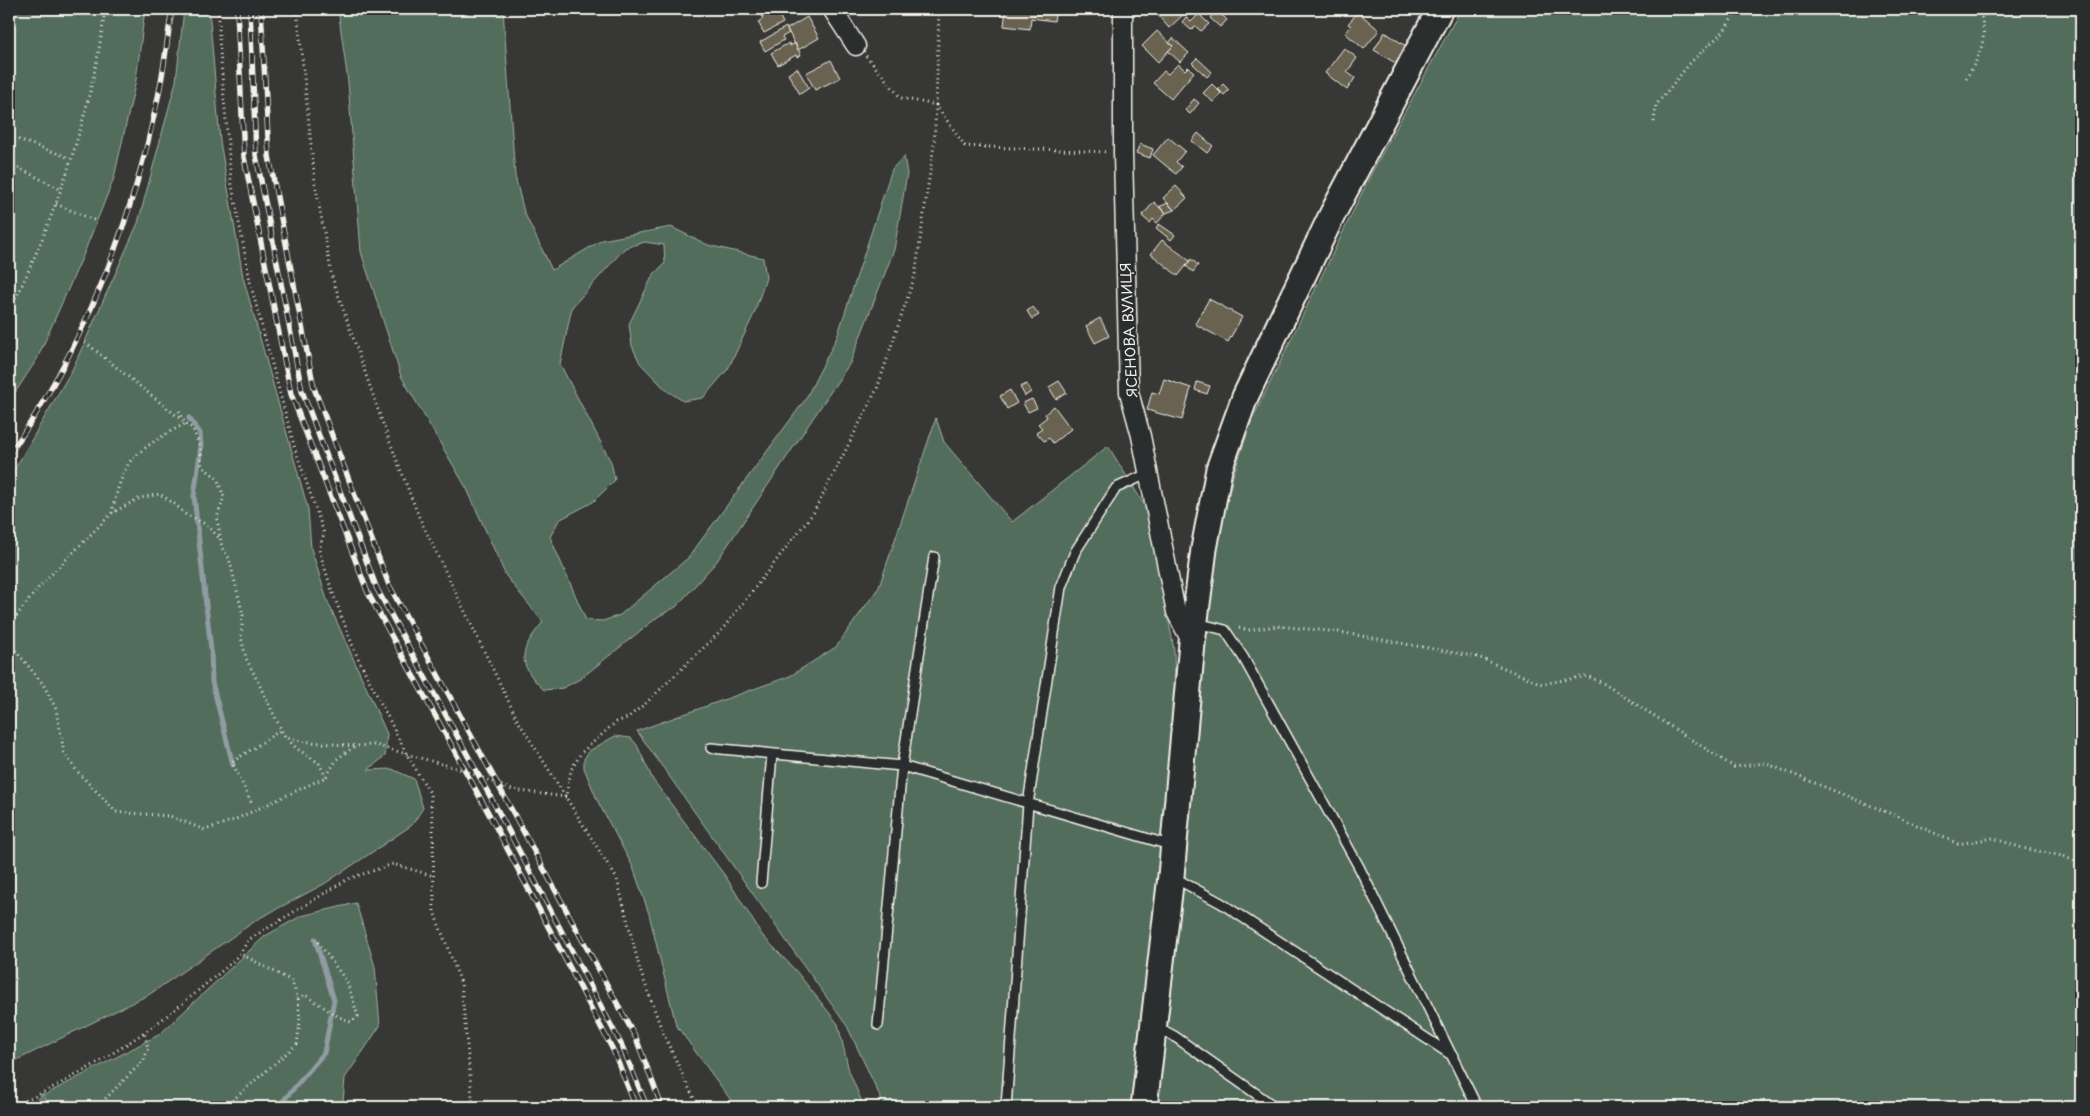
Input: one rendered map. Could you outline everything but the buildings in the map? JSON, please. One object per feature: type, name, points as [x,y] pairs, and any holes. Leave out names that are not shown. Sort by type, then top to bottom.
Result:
[{"type":"street","points":[[832,9],[856,46]]},
{"type":"street","name":"ЯСЕНОВА ВУЛИЦЯ","points":[[1123,9],[1123,153],[1129,392],[1141,436],[1176,612],[1200,631]]},
{"type":"street","points":[[1144,1107],[1152,1025],[1171,876],[1186,719],[1200,631],[1204,548],[1220,469],[1245,397],[1333,213],[1440,9]]},
{"type":"lane","points":[[1006,1107],[1028,804],[1061,587],[1075,552],[1116,488],[1148,474]]},
{"type":"lane","points":[[878,1025],[902,766],[934,557]]},
{"type":"lane","points":[[1200,631],[1225,630],[1243,656],[1359,866],[1477,1107]]},
{"type":"lane","points":[[711,748],[902,766],[1173,846]]},
{"type":"lane","points":[[761,883],[772,754]]},
{"type":"lane","points":[[1171,876],[1221,903],[1453,1057]]},
{"type":"lane","points":[[1152,1025],[1174,1036],[1275,1107]]},
{"type":"path","points":[[9,312],[28,274],[56,204],[101,40],[104,9]]},
{"type":"path","points":[[219,9],[219,40],[231,180],[251,286],[295,449],[324,533],[319,550],[331,588],[356,652],[406,753],[430,793],[434,912],[461,983],[473,1107]]},
{"type":"path","points":[[297,9],[315,182],[332,277],[384,426],[419,517],[517,720],[617,879],[640,970],[663,1033],[698,1107]]},
{"type":"path","points":[[566,797],[571,770],[581,753],[616,722],[627,718],[645,704],[721,631],[814,512],[877,389],[915,275],[934,145],[939,9]]},
{"type":"path","points":[[1654,122],[1656,105],[1691,62],[1724,31],[1738,9]]},
{"type":"path","points":[[1966,79],[1981,52],[1985,30],[1979,9]]},
{"type":"path","points":[[856,46],[876,65],[901,98],[936,105],[965,146],[1123,153]]},
{"type":"path","points":[[9,136],[70,158]]},
{"type":"path","points":[[9,162],[60,189]]},
{"type":"path","points":[[56,204],[96,221]]},
{"type":"path","points":[[85,342],[193,429],[201,450],[203,467],[217,478],[221,488],[222,506],[217,518],[220,539],[222,548],[229,558],[241,609],[242,637],[246,658],[284,735],[296,748],[319,763],[326,777]]},
{"type":"path","points":[[179,410],[186,424]]},
{"type":"path","points":[[112,513],[117,492],[132,459],[172,431],[186,424]]},
{"type":"path","points":[[220,539],[207,525],[186,514],[160,494],[140,498],[112,513],[39,587],[14,619],[10,646],[43,684],[56,709],[64,752],[76,770],[116,812],[170,816],[205,830],[234,820],[326,777],[337,759],[355,746]]},
{"type":"path","points":[[1200,631],[1221,624],[1248,630],[1277,626],[1339,632],[1478,657],[1542,684],[1587,676],[1603,683],[1734,767],[1765,762],[1899,817],[1958,844],[1993,838],[2022,848],[2063,856],[2081,864]]},
{"type":"path","points":[[251,802],[232,762],[281,730]]},
{"type":"path","points":[[284,735],[300,741],[355,746],[375,745],[466,771],[512,790],[566,797]]},
{"type":"path","points":[[12,1107],[42,1094],[170,1016],[241,954],[248,940],[348,879],[394,864],[434,876]]},
{"type":"path","points":[[298,999],[305,995],[337,1016],[351,1022],[358,1016],[347,982],[317,941]]},
{"type":"path","points":[[225,1107],[297,1044],[300,1020],[298,999],[292,981],[241,954]]},
{"type":"path","points":[[100,1107],[104,1100],[144,1060],[148,1048],[144,1032]]},
{"type":"path","points":[[42,1094],[49,1107]]},
{"type":"green space","points":[[9,9],[145,9],[136,80],[114,178],[82,258],[37,359],[9,402]]},
{"type":"green space","points":[[184,9],[209,9],[220,141],[243,277],[308,509],[311,548],[327,600],[387,734],[385,756],[368,770],[392,769],[414,779],[423,808],[412,825],[371,853],[324,884],[258,919],[150,994],[9,1064],[9,479],[73,368],[138,223],[176,81]]},
{"type":"green space","points":[[338,9],[503,9],[515,176],[524,212],[552,270],[602,240],[671,227],[708,245],[763,258],[766,278],[754,314],[728,369],[703,398],[683,401],[666,390],[640,363],[632,346],[629,324],[653,275],[665,263],[664,245],[645,242],[625,248],[572,307],[560,364],[611,462],[615,480],[593,502],[559,520],[550,537],[586,620],[603,621],[620,615],[688,558],[805,400],[837,337],[892,169],[904,156],[907,174],[894,250],[850,363],[717,561],[676,607],[659,616],[580,679],[563,688],[544,690],[528,671],[524,656],[526,648],[543,622],[506,576],[467,489],[401,376],[361,252],[348,82]]},
{"type":"green space","points":[[1461,9],[2081,9],[2081,1107],[1155,1107],[1203,604],[1233,476],[1251,422],[1372,172]]},
{"type":"green space","points":[[936,418],[944,442],[1012,522],[1108,446],[1150,514],[1174,650],[1176,709],[1132,1107],[885,1107],[847,1026],[637,731],[790,676],[836,647],[879,587]]},
{"type":"green space","points":[[615,736],[631,738],[637,745],[653,780],[726,877],[762,935],[796,971],[838,1024],[849,1071],[864,1107],[736,1107],[676,1025],[649,914],[633,867],[598,802],[584,768],[584,759],[589,751]]},
{"type":"green space","points":[[356,903],[375,967],[380,1026],[345,1078],[343,1102],[346,1107],[22,1107],[160,1034],[265,936],[301,916]]},
{"type":"waterway","points":[[189,418],[200,433],[201,446],[194,496],[211,650],[212,682],[233,765]]},
{"type":"waterway","points":[[284,1100],[324,1053],[334,1000],[315,939]]},
{"type":"railway","points":[[9,455],[35,415],[81,330],[101,286],[118,241],[146,149],[164,67],[172,9]]},
{"type":"railway","points":[[237,9],[244,157],[291,394],[368,593],[489,814],[613,1050],[636,1107]]},
{"type":"railway","points":[[250,9],[256,155],[302,391],[377,589],[497,809],[622,1046],[647,1107]]},
{"type":"railway","points":[[261,9],[269,156],[314,388],[389,585],[636,1038],[662,1107]]}]
